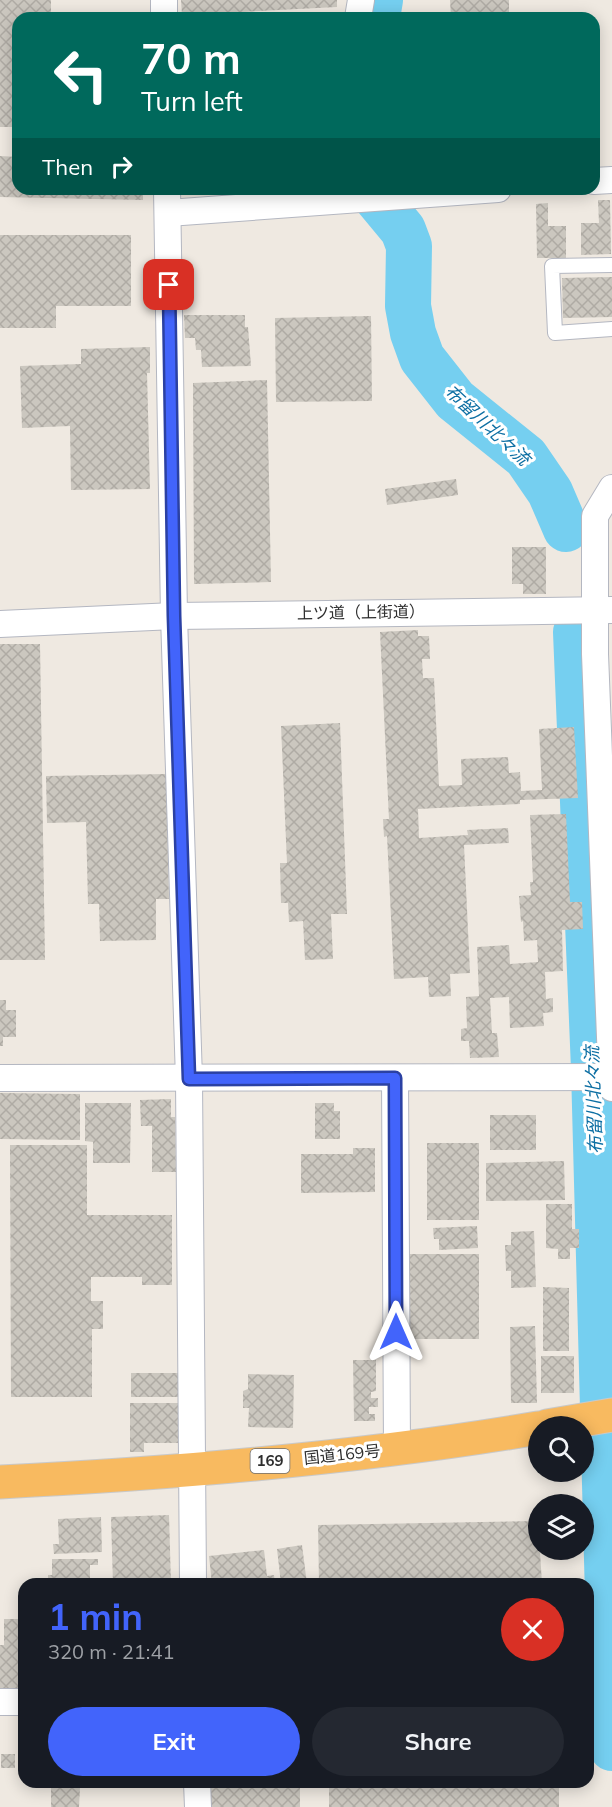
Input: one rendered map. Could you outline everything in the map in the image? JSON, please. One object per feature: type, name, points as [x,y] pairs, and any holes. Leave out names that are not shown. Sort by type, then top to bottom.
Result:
[{"type":"highway","name":"国道169号","points":[[0,1482],[193,1468],[458,1442],[528,1430]]},
{"type":"street","points":[[193,1578],[189,1079],[174,616],[167,201],[348,196],[388,198],[425,195]]},
{"type":"street","points":[[0,1078],[604,1079],[595,654],[604,610],[595,516],[612,488]]},
{"type":"street","name":"上ツ道（上街道）","points":[[0,624],[174,616],[604,610]]},
{"type":"street","points":[[395,1078],[397,1448]]},
{"type":"street","points":[[0,1702],[18,1702]]},
{"type":"street","points":[[197,1788],[198,1807]]},
{"type":"lane","points":[[612,265],[552,266],[555,333],[612,329]]},
{"type":"building","points":[[0,0],[51,0],[51,12],[12,12],[12,127],[0,127]]},
{"type":"building","points":[[181,0],[337,0],[337,7],[240,12],[182,12]]},
{"type":"building","points":[[450,0],[509,0],[509,12],[451,12]]},
{"type":"building","points":[[0,156],[12,157],[12,195],[143,195],[143,200],[0,197]]},
{"type":"building","points":[[598,200],[610,200],[611,254],[581,255],[581,223],[599,223]]},
{"type":"building","points":[[548,203],[548,226],[566,226],[566,258],[537,258],[536,204]]},
{"type":"building","points":[[0,235],[131,235],[131,306],[56,306],[56,328],[0,328]]},
{"type":"building","points":[[612,277],[612,317],[563,318],[562,278]]},
{"type":"building","points":[[184,315],[245,315],[251,366],[202,367],[201,350],[196,350],[195,338],[185,338]]},
{"type":"building","points":[[371,316],[372,401],[276,402],[275,318]]},
{"type":"building","points":[[150,347],[150,373],[147,373],[150,489],[71,490],[70,426],[22,428],[20,366],[81,364],[81,349]]},
{"type":"building","points":[[267,380],[271,582],[194,584],[193,383]]},
{"type":"building","points":[[456,479],[458,495],[387,505],[385,489]]},
{"type":"building","points":[[512,547],[546,547],[546,594],[523,594],[523,584],[512,584]]},
{"type":"building","points":[[418,630],[418,636],[429,636],[430,659],[422,659],[423,678],[434,678],[439,786],[462,785],[461,759],[508,757],[509,773],[520,772],[521,791],[542,790],[539,729],[574,727],[578,798],[520,800],[520,804],[418,809],[419,838],[468,835],[467,830],[508,828],[509,843],[464,845],[470,973],[450,974],[451,996],[429,997],[428,977],[394,979],[387,836],[384,837],[383,819],[389,819],[380,632]]},
{"type":"building","points":[[0,644],[40,644],[45,960],[0,960]]},
{"type":"building","points":[[340,723],[347,914],[331,914],[333,959],[305,960],[303,921],[289,922],[288,903],[281,903],[280,863],[287,863],[281,726]]},
{"type":"building","points":[[166,774],[169,899],[156,899],[156,940],[100,941],[99,904],[88,904],[86,822],[47,823],[46,776]]},
{"type":"building","points":[[566,814],[570,902],[582,902],[583,929],[562,930],[563,971],[545,972],[546,999],[553,998],[553,1012],[543,1013],[544,1026],[510,1028],[509,997],[490,998],[492,1033],[497,1033],[499,1057],[470,1058],[469,1041],[461,1041],[461,1029],[467,1028],[466,997],[479,996],[477,947],[509,945],[510,964],[538,962],[537,940],[524,941],[519,896],[531,895],[530,882],[533,882],[530,815]]},
{"type":"building","points":[[0,1000],[6,1000],[6,1010],[16,1010],[16,1037],[3,1037],[3,1046],[0,1046]]},
{"type":"building","points":[[0,1093],[80,1094],[80,1140],[0,1139]]},
{"type":"building","points":[[171,1099],[171,1117],[175,1117],[176,1172],[152,1172],[152,1126],[141,1126],[140,1100]]},
{"type":"building","points":[[85,1103],[131,1103],[130,1163],[93,1163],[93,1142],[85,1141]]},
{"type":"building","points":[[315,1103],[334,1103],[334,1111],[340,1111],[340,1139],[315,1139]]},
{"type":"building","points":[[490,1115],[536,1115],[536,1150],[490,1150]]},
{"type":"building","points":[[427,1143],[479,1143],[479,1220],[427,1220]]},
{"type":"building","points":[[10,1145],[87,1145],[87,1215],[172,1215],[172,1285],[142,1285],[142,1277],[91,1277],[91,1301],[103,1301],[103,1329],[92,1329],[92,1397],[11,1397]]},
{"type":"building","points":[[353,1148],[375,1148],[375,1192],[301,1193],[301,1154],[353,1154]]},
{"type":"building","points":[[564,1161],[565,1200],[486,1201],[486,1163]]},
{"type":"building","points":[[546,1204],[572,1204],[572,1229],[579,1229],[579,1248],[570,1248],[570,1259],[558,1259],[558,1249],[546,1248]]},
{"type":"building","points":[[477,1226],[478,1248],[439,1250],[439,1239],[434,1239],[433,1228]]},
{"type":"building","points":[[534,1231],[536,1287],[511,1288],[511,1271],[506,1271],[505,1245],[511,1245],[511,1232]]},
{"type":"building","points":[[405,1254],[479,1254],[479,1339],[405,1339]]},
{"type":"building","points":[[543,1287],[569,1288],[569,1351],[543,1351]]},
{"type":"building","points":[[535,1326],[537,1403],[511,1403],[510,1327]]},
{"type":"building","points":[[541,1356],[574,1356],[574,1393],[541,1393]]},
{"type":"building","points":[[353,1360],[376,1360],[376,1391],[371,1392],[371,1398],[378,1398],[378,1407],[369,1407],[369,1414],[375,1414],[375,1421],[354,1421]]},
{"type":"building","points":[[131,1373],[178,1373],[178,1397],[131,1397]]},
{"type":"building","points":[[248,1374],[294,1375],[293,1428],[248,1427],[249,1408],[243,1408],[243,1391],[248,1389]]},
{"type":"building","points":[[130,1403],[180,1403],[180,1443],[144,1443],[144,1452],[130,1452]]},
{"type":"building","points":[[169,1515],[171,1578],[113,1578],[111,1517]]},
{"type":"building","points":[[101,1517],[102,1552],[54,1554],[53,1544],[59,1544],[58,1519]]},
{"type":"building","points":[[528,1521],[528,1560],[540,1560],[542,1578],[319,1578],[318,1525]]},
{"type":"building","points":[[302,1545],[306,1578],[280,1578],[277,1549]]},
{"type":"building","points":[[264,1550],[267,1576],[274,1575],[274,1578],[211,1578],[209,1556]]},
{"type":"building","points":[[52,1559],[98,1559],[98,1565],[90,1565],[90,1578],[48,1578],[48,1575],[52,1575]]},
{"type":"building","points":[[4,1619],[18,1619],[18,1689],[0,1690],[0,1645],[4,1645]]},
{"type":"building","points":[[1,1754],[15,1754],[15,1768],[1,1768]]},
{"type":"building","points":[[51,1788],[80,1788],[79,1807],[51,1807]]},
{"type":"building","points":[[211,1788],[300,1788],[300,1807],[211,1807]]},
{"type":"building","points":[[329,1788],[559,1788],[559,1807],[329,1807]]},
{"type":"waterway","name":"布留川北々流","points":[[378,12],[380,0]]},
{"type":"waterway","name":"布留川北々流","points":[[374,195],[403,230],[409,246],[408,306],[413,333],[422,358],[455,400],[526,457],[550,492],[566,529]]},
{"type":"waterway","name":"布留川北々流","points":[[576,632],[594,1069],[612,1748]]},
{"type":"route","points":[[169,285],[174,616],[189,1079],[395,1078],[396,1332]]}]
